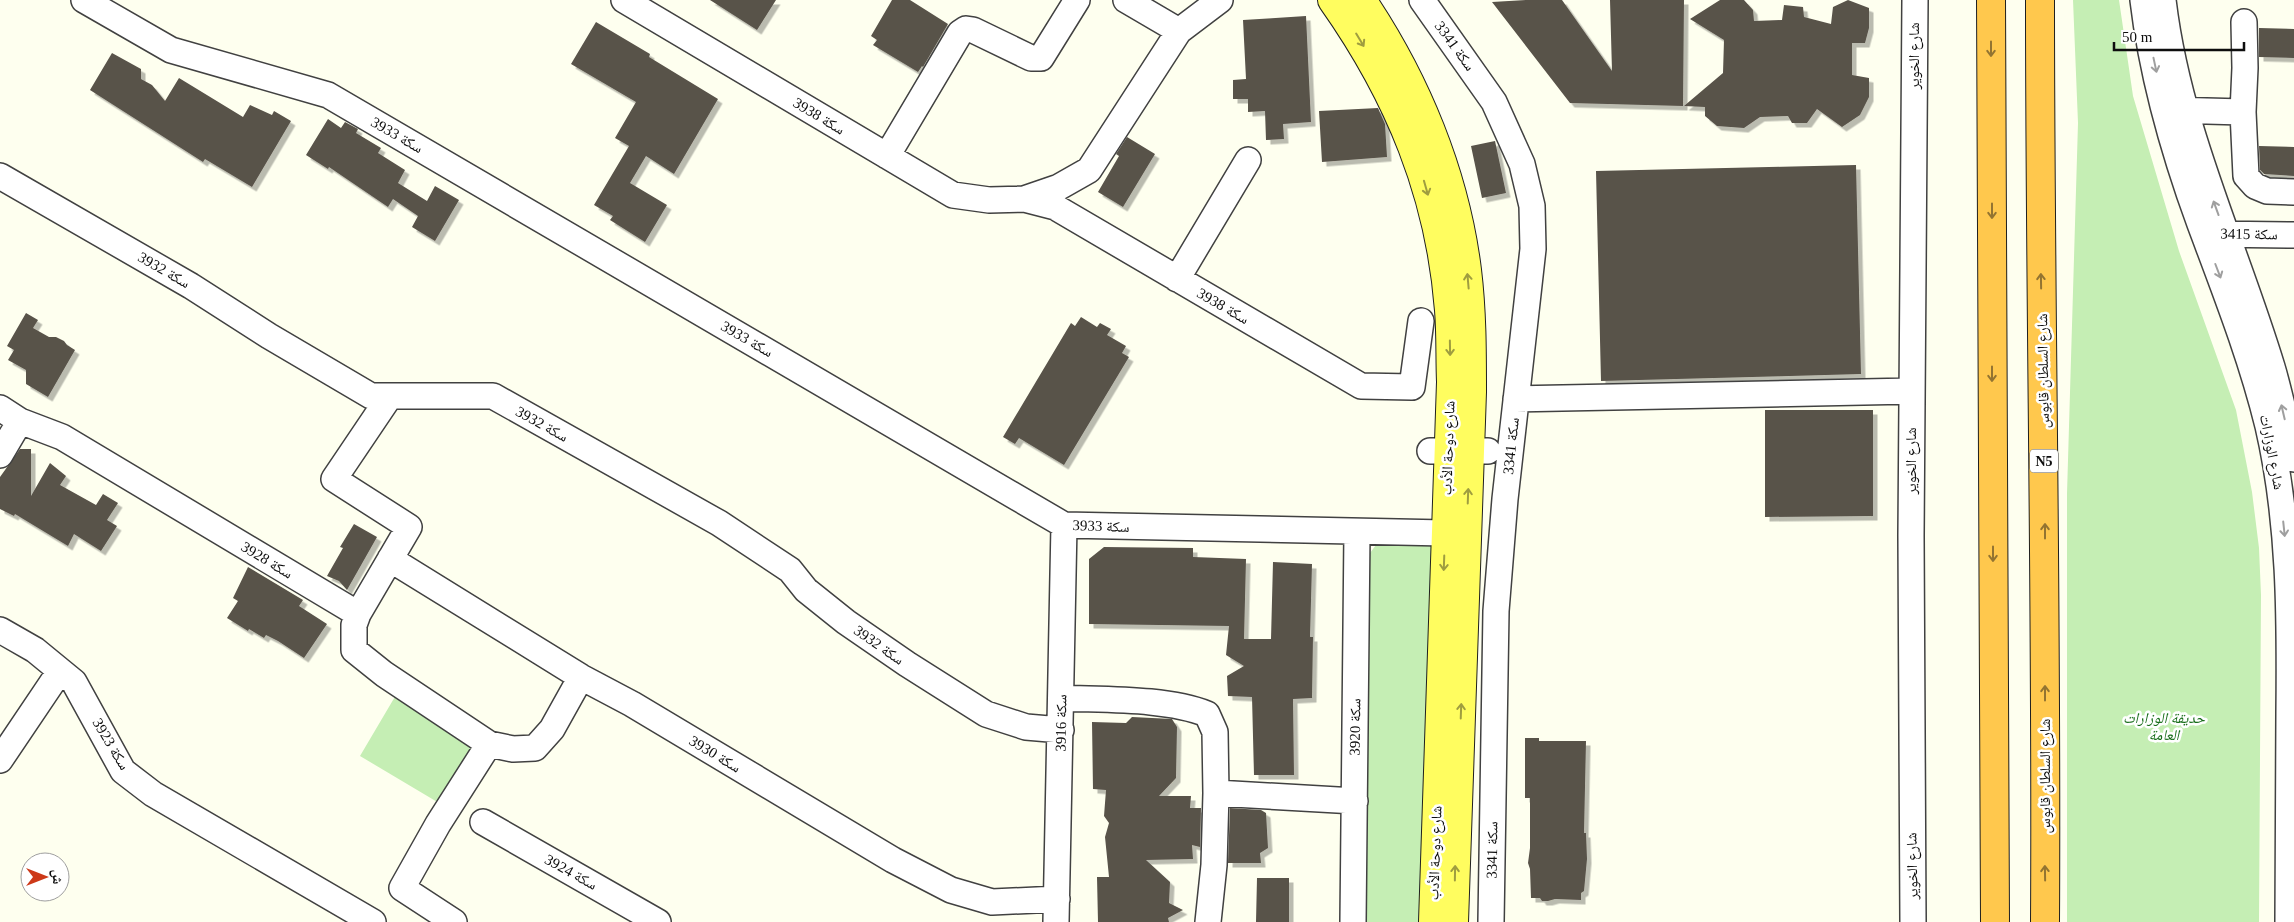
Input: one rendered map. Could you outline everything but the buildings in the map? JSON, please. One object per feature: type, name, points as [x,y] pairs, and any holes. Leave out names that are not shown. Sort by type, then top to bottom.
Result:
[{"type":"highway","points":[[1991,0],[1995,922]]},
{"type":"highway","name":"شارع السلطان قابوس","points":[[2040,0],[2040,243],[2045,524],[2045,922]]},
{"type":"main road","name":"شارع دوحة الأدب","points":[[1332,0],[1358,36],[1385,84],[1412,145],[1430,202],[1440,246],[1449,310],[1451,382],[1459,451],[1454,922]]},
{"type":"main road","name":"شارع دوحة الأدب","points":[[1362,0],[1380,26],[1417,96],[1449,187],[1461,235],[1472,334],[1459,451],[1445,533],[1433,922]]},
{"type":"street","name":"سكة 3933","points":[[84,0],[171,50],[328,95],[1064,525],[1445,533]]},
{"type":"street","name":"سكة 3938","points":[[624,0],[953,195],[990,200],[1024,199],[1055,207],[1361,386],[1412,387],[1421,320]]},
{"type":"street","points":[[887,156],[960,33],[966,29],[973,30],[1031,58],[1040,58],[1077,0]]},
{"type":"street","points":[[1126,0],[1179,31]]},
{"type":"street","name":"سكة 3938","points":[[1085,225],[1079,215],[1076,199],[1089,170],[1179,31],[1220,0]]},
{"type":"street","name":"سكة 3341","points":[[1422,0],[1494,102],[1522,164],[1532,206],[1532,248],[1496,611],[1491,922]]},
{"type":"street","name":"شارع الخوير","points":[[1913,922],[1912,391],[1915,0]]},
{"type":"street","name":"شارع الوزارات","points":[[2143,0],[2150,42],[2209,189],[2214,234],[2268,426],[2279,482],[2285,538],[2290,661],[2288,922]]},
{"type":"street","name":"شارع الوزارات","points":[[2162,0],[2174,70],[2176,110]]},
{"type":"street","points":[[2244,22],[2245,68],[2243,112],[2246,176],[2255,186],[2267,191],[2294,192]]},
{"type":"street","points":[[2176,110],[2243,112]]},
{"type":"street","points":[[1177,279],[1248,160]]},
{"type":"street","name":"سكة 3938","points":[[1024,199],[1059,187],[1089,170]]},
{"type":"street","name":"سكة 3932","points":[[0,176],[192,286],[269,336],[371,396],[492,396],[719,523],[790,570],[806,590],[846,622],[907,664],[986,714],[1026,727],[1061,730]]},
{"type":"street","name":"شارع الوزارات","points":[[2214,234],[2272,368],[2294,459]]},
{"type":"street","name":"سكة 3415","points":[[2214,234],[2294,235]]},
{"type":"street","points":[[1516,399],[1912,391]]},
{"type":"street","points":[[390,396],[334,479],[409,527],[358,614],[354,625],[354,650],[384,674],[489,744],[513,749],[535,748],[552,729],[581,677]]},
{"type":"street","points":[[0,455],[10,414]]},
{"type":"street","name":"سكة 3928","points":[[10,414],[62,437],[358,614]]},
{"type":"street","points":[[2268,426],[2286,490],[2294,497]]},
{"type":"street","name":"سكة 3916","points":[[1056,911],[1064,525]]},
{"type":"street","name":"سكة 3920","points":[[1354,922],[1357,532]]},
{"type":"street","name":"سكة 3930","points":[[390,559],[581,677],[632,704],[893,860],[951,890],[992,902],[1056,911]]},
{"type":"street","name":"سكة 3923","points":[[0,630],[35,650],[74,682],[123,770],[153,794],[374,922]]},
{"type":"street","points":[[2290,661],[2294,736]]},
{"type":"street","points":[[0,760],[60,671]]},
{"type":"street","points":[[1061,698],[1119,700],[1190,707],[1207,714],[1215,732],[1216,793],[1214,865],[1208,922]]},
{"type":"street","points":[[454,922],[402,888],[438,824],[489,744]]},
{"type":"street","points":[[1216,793],[1355,800]]},
{"type":"street","name":"سكة 3924","points":[[483,822],[628,915],[658,922]]},
{"type":"green space","name":"حديقة الوزارات العامة","points":[[2073,0],[2119,0],[2133,96],[2179,251],[2236,410],[2252,492],[2259,548],[2261,595],[2259,922],[2067,922],[2067,494],[2078,123]]},
{"type":"green space","points":[[1379,541],[1428,542],[1435,549],[1422,922],[1365,922],[1367,557]]},
{"type":"green space","points":[[396,695],[475,742],[439,803],[360,756]]}]
